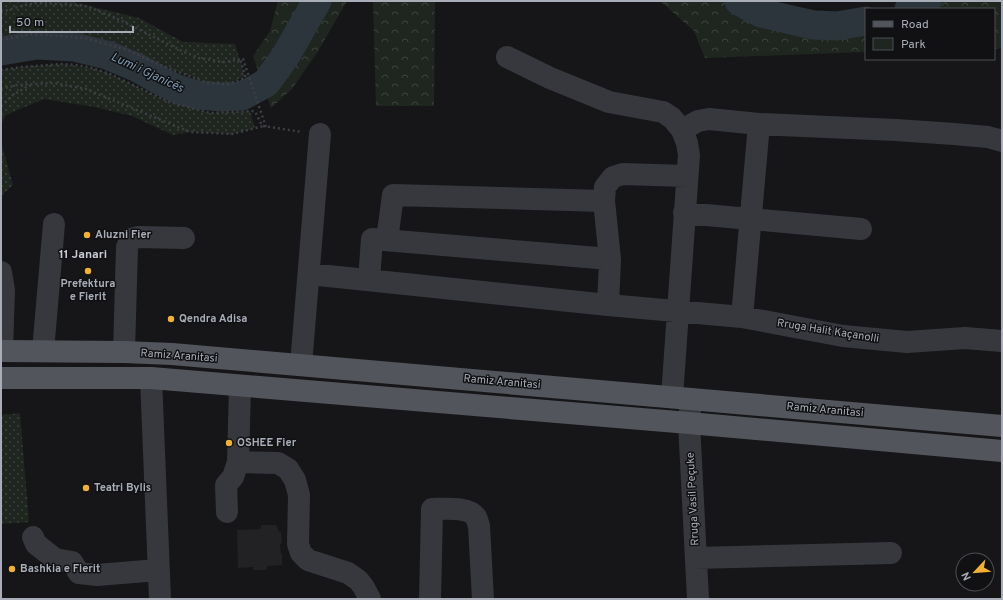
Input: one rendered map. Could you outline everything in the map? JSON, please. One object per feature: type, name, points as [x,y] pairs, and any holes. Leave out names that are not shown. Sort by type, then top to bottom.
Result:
[{"type":"main road","name":"Ramiz Aranitasi","points":[[1,351],[172,354],[1002,426]]},
{"type":"main road","points":[[1,378],[151,378],[366,395],[1002,451]]},
{"type":"street","points":[[508,56],[550,78],[609,102],[663,112],[672,118],[682,130],[687,143],[688,155],[678,312],[682,398]]},
{"type":"street","points":[[682,130],[698,121],[709,119],[759,124],[954,134],[988,137],[1002,142]]},
{"type":"street","points":[[742,317],[759,124]]},
{"type":"street","points":[[301,365],[320,134]]},
{"type":"street","points":[[608,305],[610,259],[604,201],[605,187],[613,177],[623,174],[687,176]]},
{"type":"street","points":[[386,240],[394,195],[604,201]]},
{"type":"street","points":[[684,213],[861,229]]},
{"type":"street","points":[[43,351],[54,224]]},
{"type":"street","points":[[124,352],[127,247],[131,239],[139,237],[184,238]]},
{"type":"street","points":[[368,280],[372,239],[610,259]]},
{"type":"street","points":[[1,272],[4,290],[1,351]]},
{"type":"street","name":"Rruga Halit Kaçanolli","points":[[308,274],[678,312],[742,317],[843,336],[907,342],[965,338],[1002,342]]},
{"type":"street","points":[[151,378],[160,599]]},
{"type":"street","points":[[227,512],[226,486],[234,477],[238,462],[240,386]]},
{"type":"street","name":"Rruga Vasil Peçuke","points":[[682,398],[689,423],[698,599]]},
{"type":"street","points":[[238,462],[278,463],[288,469],[295,480],[299,494],[298,544],[301,553],[308,560],[348,573],[358,580],[370,599]]},
{"type":"street","points":[[430,599],[432,509],[462,509],[470,512],[476,517],[479,526],[483,599]]},
{"type":"street","points":[[33,537],[36,544],[55,558],[72,562],[79,573],[97,575],[158,570]]},
{"type":"street","points":[[696,558],[891,553]]},
{"type":"path","points":[[1,12],[36,3],[79,5],[122,21],[199,58],[223,62],[241,59]]},
{"type":"path","points":[[1,40],[31,34],[85,38],[127,50],[163,66],[208,83],[228,84],[245,78],[241,59]]},
{"type":"path","points":[[241,59],[265,127]]},
{"type":"path","points":[[1,70],[62,64],[92,68],[110,74],[169,102],[210,113],[254,111],[257,114],[260,123],[265,127]]},
{"type":"path","points":[[1,89],[17,85],[54,83],[86,89],[190,132],[232,134],[265,127],[320,134]]},
{"type":"path","points":[[1,106],[13,95],[30,84]]},
{"type":"shaded area","points":[[261,525],[276,525],[279,532],[281,532],[282,543],[280,544],[282,565],[267,566],[266,570],[253,570],[253,567],[238,568],[237,530],[261,529]]},
{"type":"green space","points":[[1,1],[69,1],[139,18],[183,42],[235,44],[245,76],[228,84],[208,83],[163,66],[127,50],[85,38],[31,34],[1,40]]},
{"type":"green space","points":[[278,1],[347,1],[317,53],[292,89],[271,108],[253,56],[270,31]]},
{"type":"green space","points":[[373,1],[435,1],[434,106],[376,106]]},
{"type":"green space","points":[[660,1],[733,1],[759,15],[812,27],[838,29],[865,23],[865,52],[705,58],[694,31]]},
{"type":"green space","points":[[933,1],[1002,1],[1002,48],[995,49],[995,8],[916,8]]},
{"type":"green space","points":[[62,64],[92,68],[110,74],[169,102],[210,113],[250,111],[255,128],[232,134],[190,132],[173,135],[132,116],[95,107],[44,99],[6,115],[1,124],[1,70]]},
{"type":"green space","points":[[1,142],[13,185],[1,196]]},
{"type":"green space","points":[[20,413],[29,522],[1,524],[1,415]]},
{"type":"waterway","name":"Lumi i Gjanicës","points":[[1,51],[37,45],[74,47],[107,55],[136,67],[177,89],[197,95],[222,97],[242,96],[266,83],[285,57],[317,1]]},
{"type":"waterway","name":"Lumi i Gjanicës","points":[[739,1],[761,13],[813,25],[837,26],[865,21]]},
{"type":"waterway","name":"Lumi i Gjanicës","points":[[911,8],[927,1]]},
{"type":"place","name":"Aluzni Fier","points":[[87,235]]},
{"type":"place","name":"Prefektura e Fierit","points":[[88,271]]},
{"type":"place","name":"Qendra Adisa","points":[[171,319]]},
{"type":"place","name":"OSHEE Fier","points":[[229,443]]},
{"type":"place","name":"Teatri Bylis","points":[[86,488]]},
{"type":"place","name":"Bashkia e Fierit","points":[[12,569]]},
{"type":"district","name":"11 Janari","points":[[83,255]]}]
